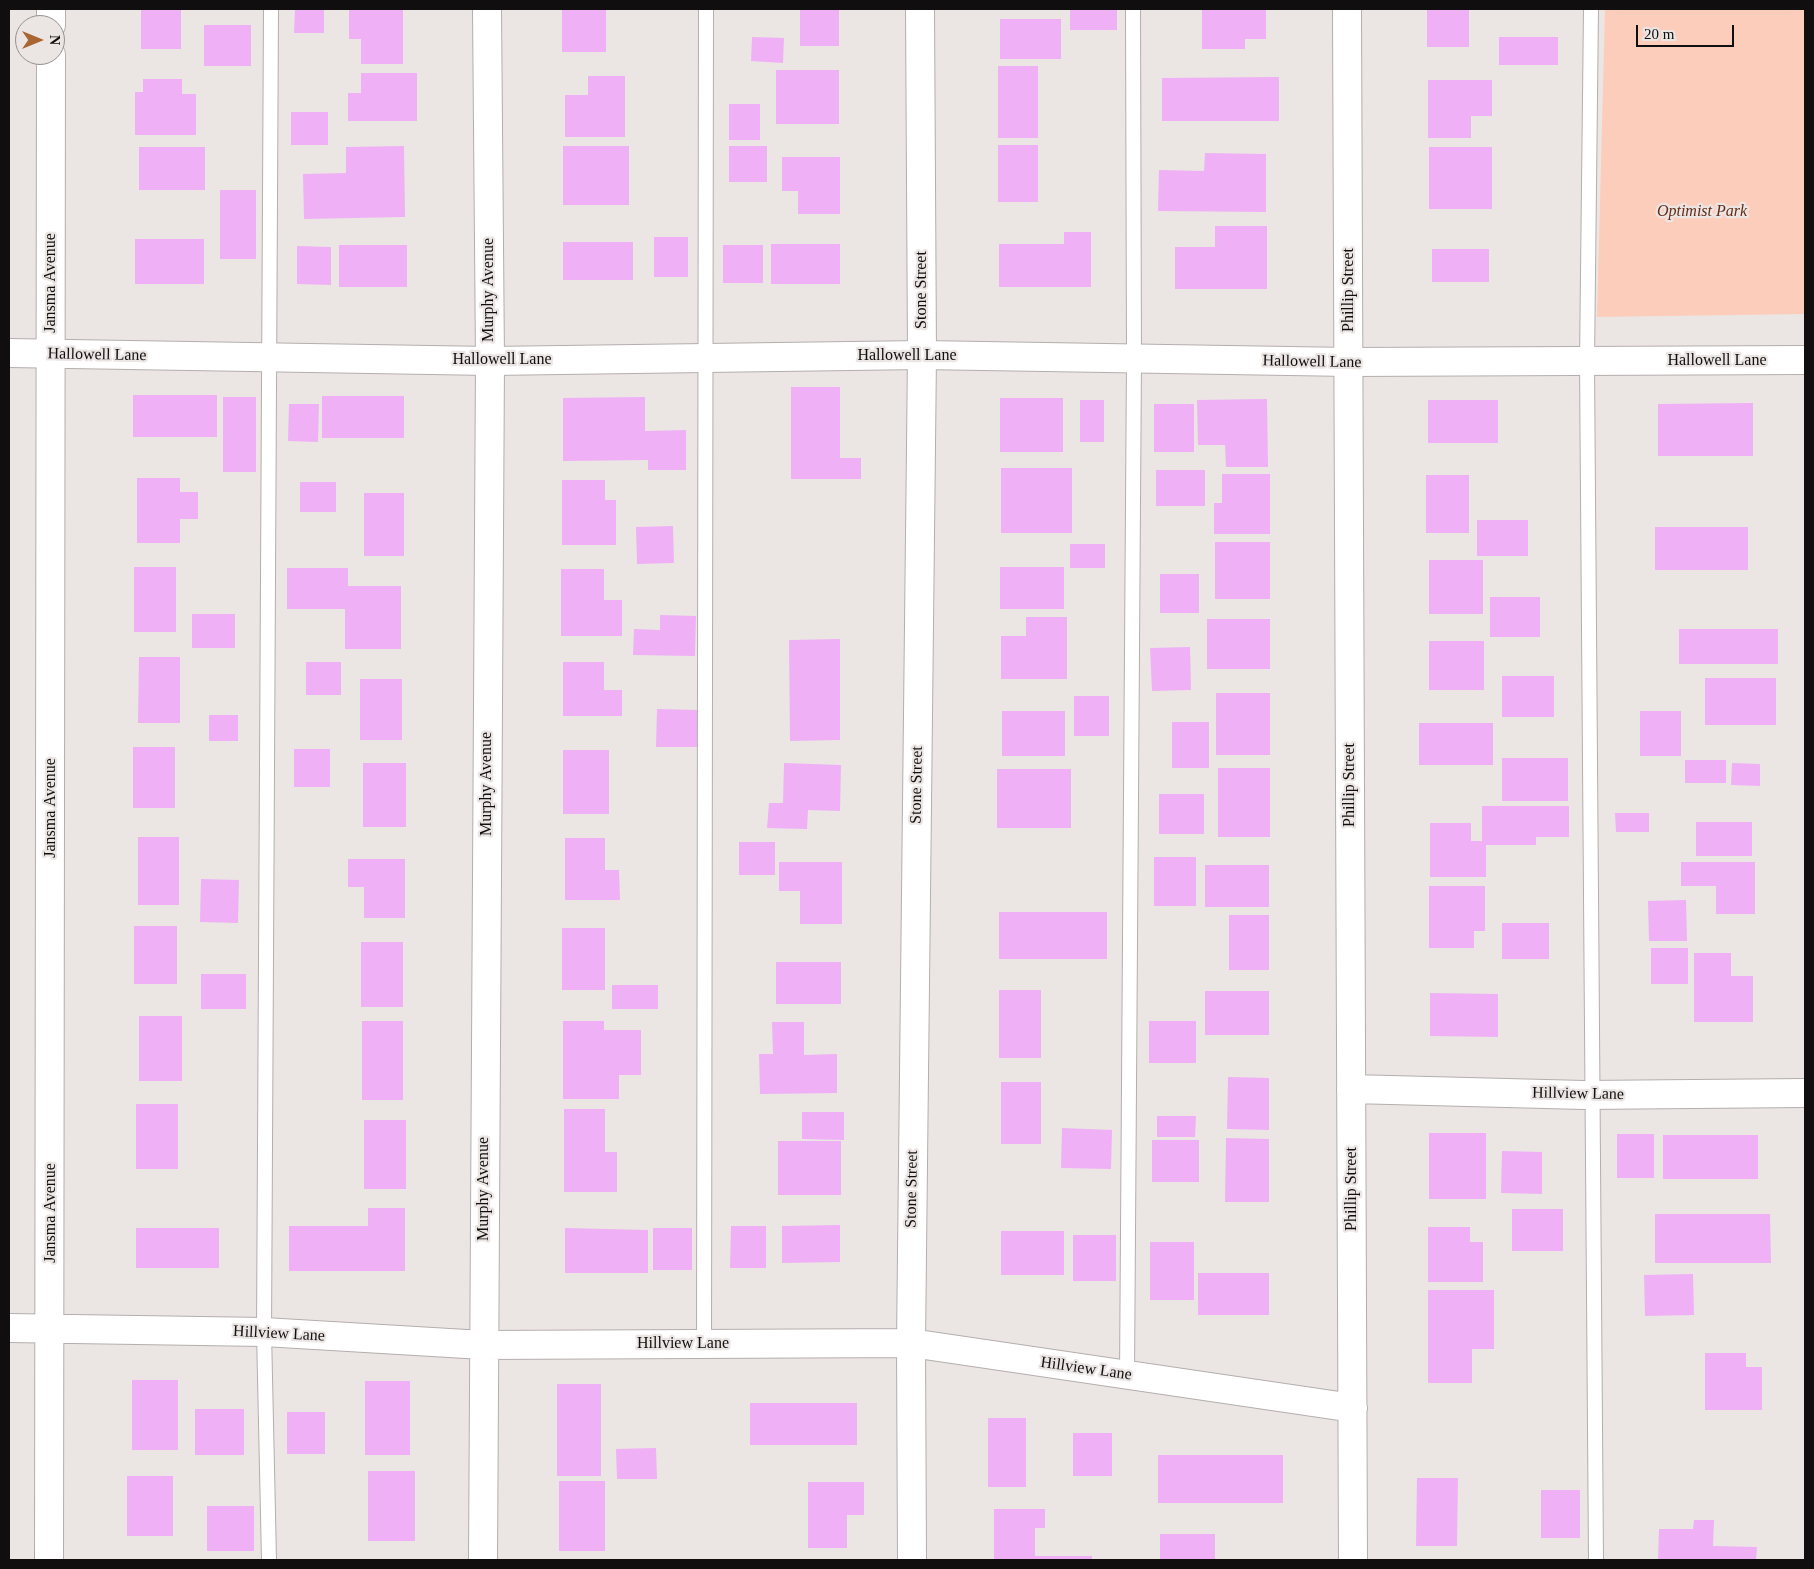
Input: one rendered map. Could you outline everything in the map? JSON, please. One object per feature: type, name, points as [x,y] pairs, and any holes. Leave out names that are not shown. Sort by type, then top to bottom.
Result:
[{"type":"street","name":"Murphy Avenue","points":[[483,1560],[490,361],[487,9]]},
{"type":"street","name":"Stone Street","points":[[912,1560],[910,1344],[922,355],[920,9]]},
{"type":"street","name":"Phillip Street","points":[[1347,9],[1350,362],[1353,1560]]},
{"type":"street","name":"Jansma Avenue","points":[[49,1560],[51,65]]},
{"type":"street","name":"Hallowell Lane","points":[[9,353],[490,361],[922,355],[1350,362],[1805,360]]},
{"type":"street","name":"Hillview Lane","points":[[1351,1089],[1593,1095],[1805,1093]]},
{"type":"street","name":"Hillview Lane","points":[[9,1328],[264,1332],[483,1345],[910,1344],[1353,1408]]},
{"type":"lane","points":[[269,1560],[264,1332],[271,9]]},
{"type":"lane","points":[[704,1344],[706,9]]},
{"type":"lane","points":[[1127,1374],[1134,359],[1133,9]]},
{"type":"lane","points":[[1591,9],[1587,362],[1596,1560]]},
{"type":"green space","name":"Optimist Park","points":[[1605,9],[1805,9],[1805,314],[1597,317]]},
{"type":"building","points":[[141,9],[181,9],[181,49],[141,49]]},
{"type":"building","points":[[295,9],[324,9],[324,33],[294,33]]},
{"type":"building","points":[[349,9],[403,9],[403,64],[361,64],[361,39],[349,39]]},
{"type":"building","points":[[562,9],[606,9],[606,52],[562,52]]},
{"type":"building","points":[[800,9],[839,9],[839,46],[800,46]]},
{"type":"building","points":[[1070,9],[1117,9],[1117,30],[1070,30]]},
{"type":"building","points":[[1202,9],[1266,9],[1266,39],[1245,39],[1245,49],[1202,49]]},
{"type":"building","points":[[1427,9],[1469,9],[1469,47],[1427,47]]},
{"type":"building","points":[[1000,19],[1061,19],[1061,59],[1000,59]]},
{"type":"building","points":[[204,25],[251,25],[251,66],[204,66]]},
{"type":"building","points":[[752,37],[784,38],[783,63],[751,61]]},
{"type":"building","points":[[1499,37],[1558,37],[1558,65],[1499,65]]},
{"type":"building","points":[[998,66],[1038,66],[1038,138],[998,138]]},
{"type":"building","points":[[776,70],[839,70],[839,124],[776,124]]},
{"type":"building","points":[[361,73],[417,73],[417,121],[348,121],[348,93],[361,93]]},
{"type":"building","points":[[588,76],[625,76],[625,137],[565,137],[565,95],[588,95]]},
{"type":"building","points":[[1279,77],[1279,121],[1162,121],[1162,78]]},
{"type":"building","points":[[143,79],[182,79],[182,94],[196,94],[196,135],[135,135],[135,92],[143,92]]},
{"type":"building","points":[[1428,80],[1492,80],[1492,116],[1471,116],[1471,138],[1428,138]]},
{"type":"building","points":[[729,104],[760,104],[760,140],[729,140]]},
{"type":"building","points":[[291,112],[328,112],[328,145],[291,145]]},
{"type":"building","points":[[998,145],[1038,145],[1038,202],[998,202]]},
{"type":"building","points":[[404,146],[405,217],[304,219],[303,174],[346,173],[346,147]]},
{"type":"building","points":[[563,146],[629,146],[629,205],[563,205]]},
{"type":"building","points":[[729,146],[767,146],[767,182],[729,182]]},
{"type":"building","points":[[139,147],[205,147],[205,190],[139,190]]},
{"type":"building","points":[[1429,147],[1492,147],[1492,209],[1429,209]]},
{"type":"building","points":[[1205,153],[1266,154],[1266,212],[1158,211],[1159,170],[1204,171]]},
{"type":"building","points":[[782,157],[840,157],[840,214],[798,214],[798,191],[782,191]]},
{"type":"building","points":[[220,190],[256,190],[256,259],[220,259]]},
{"type":"building","points":[[1215,226],[1267,226],[1267,289],[1175,289],[1175,247],[1215,247]]},
{"type":"building","points":[[1064,232],[1091,232],[1091,287],[999,287],[999,244],[1064,244]]},
{"type":"building","points":[[654,237],[688,237],[688,277],[654,277]]},
{"type":"building","points":[[135,239],[204,239],[204,284],[135,284]]},
{"type":"building","points":[[563,242],[633,242],[633,280],[563,280]]},
{"type":"building","points":[[771,244],[840,244],[840,284],[771,284]]},
{"type":"building","points":[[339,245],[407,245],[407,287],[339,287]]},
{"type":"building","points":[[723,245],[763,245],[763,283],[723,283]]},
{"type":"building","points":[[297,246],[331,247],[331,285],[297,284]]},
{"type":"building","points":[[1432,249],[1489,249],[1489,282],[1432,282]]},
{"type":"building","points":[[791,387],[840,387],[840,458],[861,458],[861,479],[791,479]]},
{"type":"building","points":[[133,395],[217,395],[217,437],[133,437]]},
{"type":"building","points":[[322,396],[404,396],[404,438],[322,438]]},
{"type":"building","points":[[223,397],[256,397],[256,472],[223,472]]},
{"type":"building","points":[[645,397],[645,431],[686,430],[686,470],[648,470],[648,460],[563,461],[563,398]]},
{"type":"building","points":[[1000,398],[1063,398],[1063,452],[1000,452]]},
{"type":"building","points":[[1267,399],[1268,467],[1226,467],[1225,445],[1198,445],[1197,400]]},
{"type":"building","points":[[1080,400],[1104,400],[1104,442],[1080,442]]},
{"type":"building","points":[[1428,400],[1498,400],[1498,443],[1428,443]]},
{"type":"building","points":[[1753,403],[1753,456],[1658,456],[1658,404]]},
{"type":"building","points":[[289,404],[319,404],[318,442],[288,441]]},
{"type":"building","points":[[1154,404],[1194,404],[1194,452],[1154,452]]},
{"type":"building","points":[[1001,468],[1072,468],[1072,533],[1001,533]]},
{"type":"building","points":[[1156,470],[1205,470],[1205,506],[1156,506]]},
{"type":"building","points":[[1222,474],[1270,474],[1270,534],[1214,534],[1214,503],[1222,503]]},
{"type":"building","points":[[1426,475],[1469,475],[1469,533],[1426,533]]},
{"type":"building","points":[[137,478],[180,478],[180,492],[198,492],[198,519],[180,519],[180,543],[137,543]]},
{"type":"building","points":[[562,480],[605,480],[605,500],[616,500],[616,545],[562,545]]},
{"type":"building","points":[[300,482],[336,482],[336,512],[300,512]]},
{"type":"building","points":[[364,493],[404,493],[404,556],[364,556]]},
{"type":"building","points":[[1477,520],[1528,520],[1528,556],[1477,556]]},
{"type":"building","points":[[673,526],[674,563],[637,564],[636,527]]},
{"type":"building","points":[[1655,527],[1748,527],[1748,570],[1655,570]]},
{"type":"building","points":[[1215,542],[1270,542],[1270,599],[1215,599]]},
{"type":"building","points":[[1070,544],[1105,544],[1105,568],[1070,568]]},
{"type":"building","points":[[1429,560],[1483,560],[1483,614],[1429,614]]},
{"type":"building","points":[[134,567],[176,567],[176,632],[134,632]]},
{"type":"building","points":[[1000,567],[1064,567],[1064,609],[1000,609]]},
{"type":"building","points":[[287,568],[348,568],[348,586],[401,586],[401,649],[345,649],[345,609],[287,609]]},
{"type":"building","points":[[561,569],[604,569],[604,600],[622,600],[622,636],[561,636]]},
{"type":"building","points":[[1160,574],[1199,574],[1199,613],[1160,613]]},
{"type":"building","points":[[1490,597],[1540,597],[1540,637],[1490,637]]},
{"type":"building","points":[[192,614],[235,614],[235,648],[192,648]]},
{"type":"building","points":[[660,615],[696,616],[695,656],[633,655],[634,629],[660,630]]},
{"type":"building","points":[[1026,617],[1067,617],[1067,679],[1001,679],[1001,636],[1026,636]]},
{"type":"building","points":[[1207,619],[1270,619],[1270,669],[1207,669]]},
{"type":"building","points":[[1679,629],[1778,629],[1778,664],[1679,664]]},
{"type":"building","points":[[840,639],[840,740],[790,741],[789,640]]},
{"type":"building","points":[[1429,641],[1484,641],[1484,690],[1429,690]]},
{"type":"building","points":[[1190,647],[1191,690],[1152,691],[1150,648]]},
{"type":"building","points":[[139,657],[180,657],[180,723],[138,723]]},
{"type":"building","points":[[306,662],[341,662],[341,695],[306,695]]},
{"type":"building","points":[[563,662],[604,662],[604,690],[622,690],[622,716],[563,716]]},
{"type":"building","points":[[1502,676],[1554,676],[1554,717],[1502,717]]},
{"type":"building","points":[[1705,678],[1776,678],[1776,725],[1705,725]]},
{"type":"building","points":[[360,679],[402,679],[402,740],[360,740]]},
{"type":"building","points":[[1216,693],[1270,693],[1270,755],[1216,755]]},
{"type":"building","points":[[1074,696],[1109,696],[1109,736],[1074,736]]},
{"type":"building","points":[[657,709],[697,710],[697,747],[656,747]]},
{"type":"building","points":[[1002,711],[1065,711],[1065,756],[1002,756]]},
{"type":"building","points":[[1640,711],[1681,711],[1681,756],[1640,756]]},
{"type":"building","points":[[209,715],[238,715],[238,741],[209,741]]},
{"type":"building","points":[[1172,722],[1209,722],[1209,768],[1172,768]]},
{"type":"building","points":[[1419,723],[1493,723],[1493,765],[1419,765]]},
{"type":"building","points":[[133,747],[175,747],[175,808],[133,808]]},
{"type":"building","points":[[294,749],[330,749],[330,787],[294,787]]},
{"type":"building","points":[[563,750],[609,750],[609,814],[563,814]]},
{"type":"building","points":[[1502,758],[1568,758],[1568,801],[1502,801]]},
{"type":"building","points":[[1685,760],[1726,760],[1726,783],[1685,783]]},
{"type":"building","points":[[363,763],[406,763],[406,827],[363,827]]},
{"type":"building","points":[[784,763],[841,765],[840,811],[808,810],[807,829],[767,828],[769,803],[783,803]]},
{"type":"building","points":[[1732,763],[1760,764],[1760,786],[1731,785]]},
{"type":"building","points":[[1218,768],[1270,768],[1270,837],[1218,837]]},
{"type":"building","points":[[997,769],[1071,769],[1071,828],[997,828]]},
{"type":"building","points":[[1159,794],[1204,794],[1204,834],[1159,834]]},
{"type":"building","points":[[1482,806],[1569,806],[1569,837],[1536,837],[1536,845],[1486,845],[1486,877],[1430,877],[1430,823],[1471,823],[1471,841],[1482,841]]},
{"type":"building","points":[[1615,813],[1649,813],[1649,832],[1616,832]]},
{"type":"building","points":[[1696,822],[1752,822],[1752,856],[1696,856]]},
{"type":"building","points":[[138,837],[179,837],[179,905],[138,905]]},
{"type":"building","points":[[565,838],[605,838],[605,870],[619,870],[620,900],[565,900]]},
{"type":"building","points":[[739,842],[775,842],[775,875],[739,875]]},
{"type":"building","points":[[1154,857],[1196,857],[1196,906],[1154,906]]},
{"type":"building","points":[[348,859],[405,859],[405,918],[364,918],[364,887],[348,887]]},
{"type":"building","points":[[779,862],[842,862],[842,924],[800,924],[800,891],[779,891]]},
{"type":"building","points":[[1681,862],[1755,862],[1755,914],[1716,914],[1716,886],[1681,886]]},
{"type":"building","points":[[1205,865],[1269,865],[1269,907],[1205,907]]},
{"type":"building","points":[[201,879],[239,880],[238,923],[200,922]]},
{"type":"building","points":[[1429,886],[1485,886],[1485,931],[1474,931],[1474,948],[1429,948]]},
{"type":"building","points":[[1686,900],[1687,941],[1649,941],[1648,901]]},
{"type":"building","points":[[999,912],[1107,912],[1107,959],[999,959]]},
{"type":"building","points":[[1229,915],[1269,915],[1269,970],[1229,970]]},
{"type":"building","points":[[1502,923],[1549,923],[1549,959],[1502,959]]},
{"type":"building","points":[[134,926],[177,926],[177,984],[134,984]]},
{"type":"building","points":[[562,928],[605,928],[605,990],[562,990]]},
{"type":"building","points":[[361,942],[403,942],[403,1007],[361,1007]]},
{"type":"building","points":[[1651,948],[1688,948],[1688,984],[1651,984]]},
{"type":"building","points":[[1694,953],[1731,953],[1731,976],[1753,976],[1753,1022],[1694,1022]]},
{"type":"building","points":[[776,962],[841,962],[841,1004],[776,1004]]},
{"type":"building","points":[[201,974],[246,974],[246,1009],[201,1009]]},
{"type":"building","points":[[612,985],[658,985],[658,1009],[612,1009]]},
{"type":"building","points":[[999,990],[1041,990],[1041,1058],[999,1058]]},
{"type":"building","points":[[1205,991],[1269,991],[1269,1035],[1205,1035]]},
{"type":"building","points":[[1430,993],[1498,994],[1498,1037],[1430,1036]]},
{"type":"building","points":[[139,1016],[182,1016],[182,1081],[139,1081]]},
{"type":"building","points":[[362,1021],[403,1021],[403,1100],[362,1100]]},
{"type":"building","points":[[563,1021],[604,1021],[604,1030],[641,1030],[641,1075],[619,1075],[619,1099],[563,1099]]},
{"type":"building","points":[[1149,1021],[1196,1021],[1196,1063],[1149,1063]]},
{"type":"building","points":[[772,1022],[804,1022],[804,1055],[837,1054],[837,1093],[760,1094],[759,1054],[773,1054]]},
{"type":"building","points":[[1228,1077],[1269,1078],[1269,1130],[1227,1129]]},
{"type":"building","points":[[1001,1082],[1041,1082],[1041,1144],[1001,1144]]},
{"type":"building","points":[[136,1104],[178,1104],[178,1169],[136,1169]]},
{"type":"building","points":[[564,1109],[605,1109],[605,1152],[617,1152],[617,1192],[564,1192]]},
{"type":"building","points":[[802,1112],[844,1112],[844,1140],[802,1139]]},
{"type":"building","points":[[1157,1116],[1196,1116],[1195,1137],[1157,1137]]},
{"type":"building","points":[[364,1120],[406,1120],[406,1189],[364,1189]]},
{"type":"building","points":[[1062,1128],[1112,1130],[1111,1169],[1061,1168]]},
{"type":"building","points":[[1429,1133],[1486,1133],[1486,1199],[1429,1199]]},
{"type":"building","points":[[1617,1134],[1654,1134],[1654,1178],[1617,1178]]},
{"type":"building","points":[[1663,1135],[1758,1135],[1758,1179],[1663,1179]]},
{"type":"building","points":[[1226,1138],[1269,1139],[1269,1202],[1225,1202]]},
{"type":"building","points":[[1152,1140],[1199,1140],[1199,1182],[1152,1182]]},
{"type":"building","points":[[778,1141],[841,1141],[841,1195],[778,1195]]},
{"type":"building","points":[[1502,1151],[1542,1152],[1542,1194],[1501,1193]]},
{"type":"building","points":[[368,1208],[405,1208],[405,1271],[289,1271],[289,1226],[368,1226]]},
{"type":"building","points":[[1512,1209],[1563,1209],[1563,1251],[1512,1251]]},
{"type":"building","points":[[1655,1214],[1770,1214],[1771,1263],[1655,1263]]},
{"type":"building","points":[[840,1225],[840,1262],[782,1263],[782,1226]]},
{"type":"building","points":[[731,1226],[766,1226],[766,1268],[730,1268]]},
{"type":"building","points":[[1428,1227],[1470,1227],[1470,1242],[1483,1242],[1483,1282],[1428,1282]]},
{"type":"building","points":[[136,1228],[219,1228],[219,1268],[136,1268]]},
{"type":"building","points":[[565,1228],[648,1230],[648,1273],[565,1273]]},
{"type":"building","points":[[653,1228],[692,1228],[692,1270],[653,1270]]},
{"type":"building","points":[[1001,1231],[1064,1231],[1064,1275],[1001,1275]]},
{"type":"building","points":[[1073,1235],[1116,1235],[1116,1281],[1073,1281]]},
{"type":"building","points":[[1150,1242],[1194,1242],[1194,1300],[1150,1300]]},
{"type":"building","points":[[1198,1273],[1269,1273],[1269,1315],[1198,1315]]},
{"type":"building","points":[[1693,1274],[1694,1315],[1645,1316],[1644,1275]]},
{"type":"building","points":[[1428,1290],[1494,1290],[1494,1349],[1472,1349],[1472,1383],[1428,1383]]},
{"type":"building","points":[[1705,1353],[1746,1353],[1746,1367],[1762,1367],[1762,1410],[1705,1410]]},
{"type":"building","points":[[132,1380],[178,1380],[178,1450],[132,1450]]},
{"type":"building","points":[[365,1381],[410,1381],[410,1455],[365,1455]]},
{"type":"building","points":[[557,1384],[601,1384],[601,1476],[557,1476]]},
{"type":"building","points":[[750,1403],[857,1403],[857,1445],[750,1445]]},
{"type":"building","points":[[195,1409],[244,1409],[244,1455],[195,1455]]},
{"type":"building","points":[[287,1412],[325,1412],[325,1454],[287,1454]]},
{"type":"building","points":[[988,1418],[1026,1418],[1026,1487],[988,1487]]},
{"type":"building","points":[[1073,1433],[1112,1433],[1112,1476],[1073,1476]]},
{"type":"building","points":[[656,1448],[657,1479],[617,1479],[616,1449]]},
{"type":"building","points":[[1158,1455],[1283,1455],[1283,1503],[1158,1503]]},
{"type":"building","points":[[368,1471],[415,1471],[415,1541],[368,1541]]},
{"type":"building","points":[[127,1476],[173,1476],[173,1536],[127,1536]]},
{"type":"building","points":[[1417,1478],[1458,1478],[1457,1546],[1416,1546]]},
{"type":"building","points":[[559,1481],[605,1481],[605,1551],[559,1551]]},
{"type":"building","points":[[808,1482],[864,1482],[864,1515],[847,1515],[847,1548],[808,1548]]},
{"type":"building","points":[[1541,1490],[1580,1490],[1580,1538],[1541,1538]]},
{"type":"building","points":[[207,1506],[254,1506],[254,1551],[207,1551]]},
{"type":"building","points":[[994,1509],[1045,1509],[1045,1528],[1035,1528],[1035,1556],[1092,1556],[1092,1560],[994,1560]]},
{"type":"building","points":[[1694,1520],[1714,1520],[1713,1546],[1757,1547],[1756,1560],[1658,1560],[1659,1529],[1693,1529]]},
{"type":"building","points":[[1160,1534],[1215,1534],[1215,1560],[1160,1560]]}]
